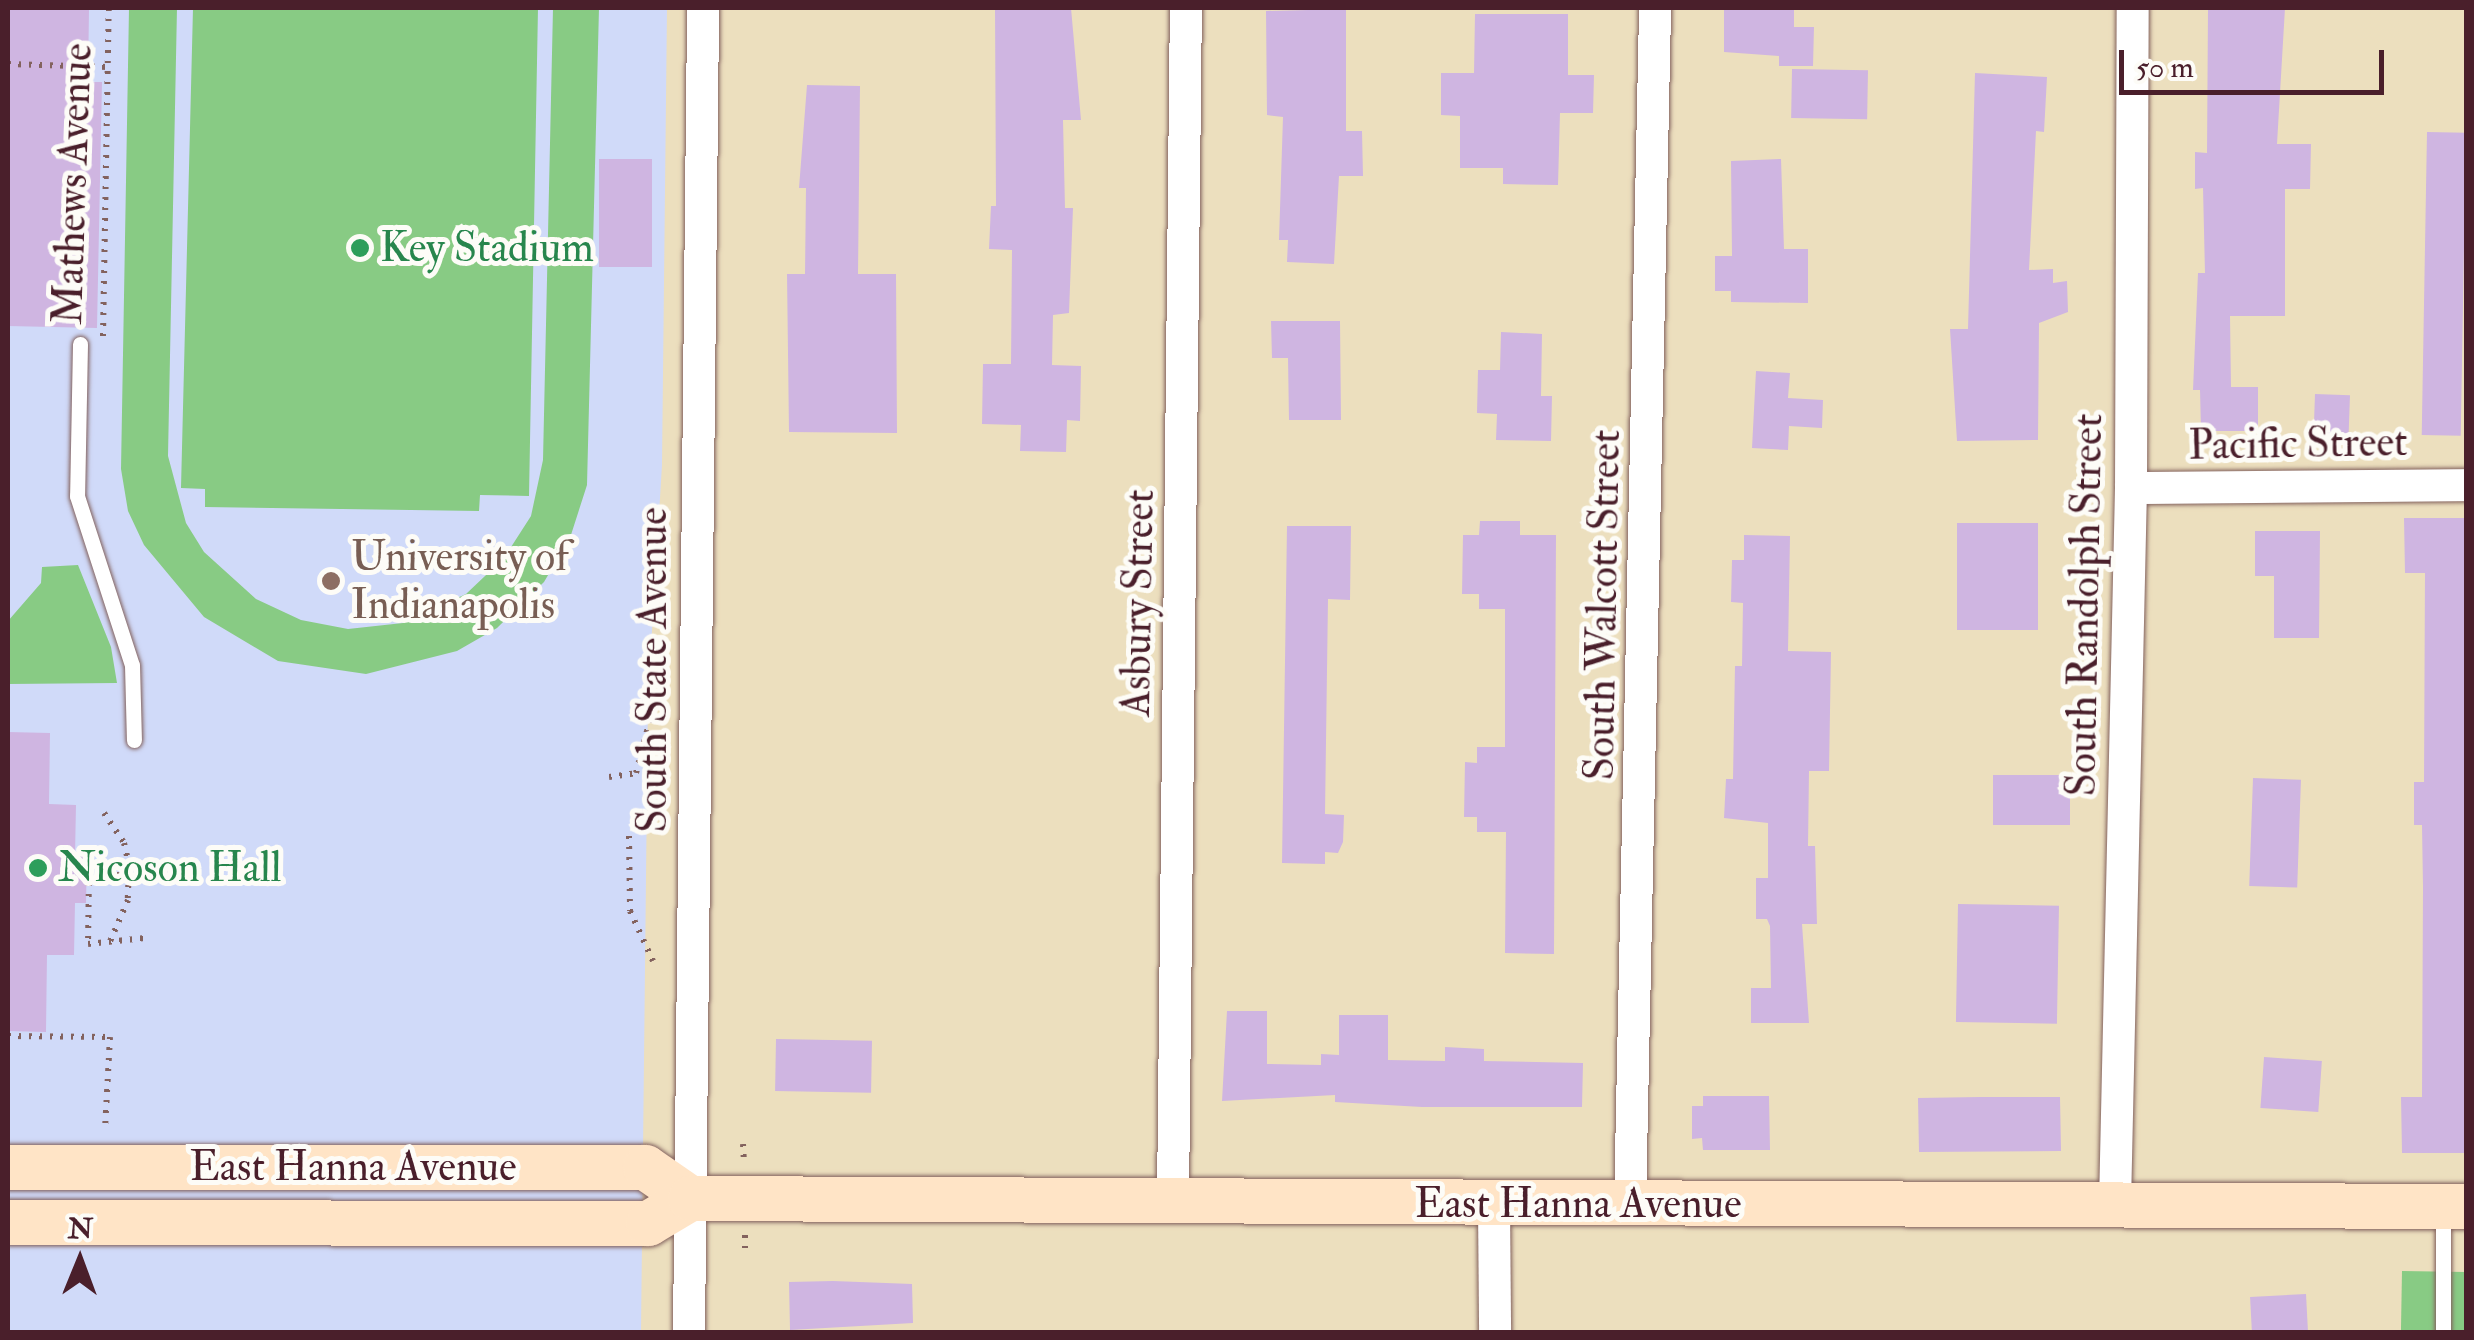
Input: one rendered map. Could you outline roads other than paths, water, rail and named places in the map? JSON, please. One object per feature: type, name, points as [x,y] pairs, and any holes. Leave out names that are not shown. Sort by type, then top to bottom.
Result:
[{"type":"main road","name":"East Hanna Avenue","points":[[8,1167],[645,1168],[690,1198]]},
{"type":"main road","name":"East Hanna Avenue","points":[[8,1222],[648,1223],[690,1198],[1494,1206],[2455,1206]]},
{"type":"street","name":"South State Avenue","points":[[690,1332],[703,8]]},
{"type":"street","name":"Asbury Street","points":[[1173,1200],[1186,8]]},
{"type":"street","name":"South Walcott Street","points":[[1630,1204],[1656,8]]},
{"type":"street","name":"South Randolph Street","points":[[2115,1204],[2131,488],[2134,8]]},
{"type":"street","name":"Pacific Street","points":[[2131,488],[2466,485]]},
{"type":"street","points":[[1494,1206],[1495,1332]]},
{"type":"lane","points":[[80,344],[77,496],[132,665],[134,740]]},
{"type":"lane","points":[[2444,1332],[2455,1206]]},
{"type":"place","name":"Key Stadium","points":[[360,248]]},
{"type":"place","name":"University of Indianapolis","points":[[331,581]]},
{"type":"place","name":"Nicoson Hall","points":[[38,868]]}]
